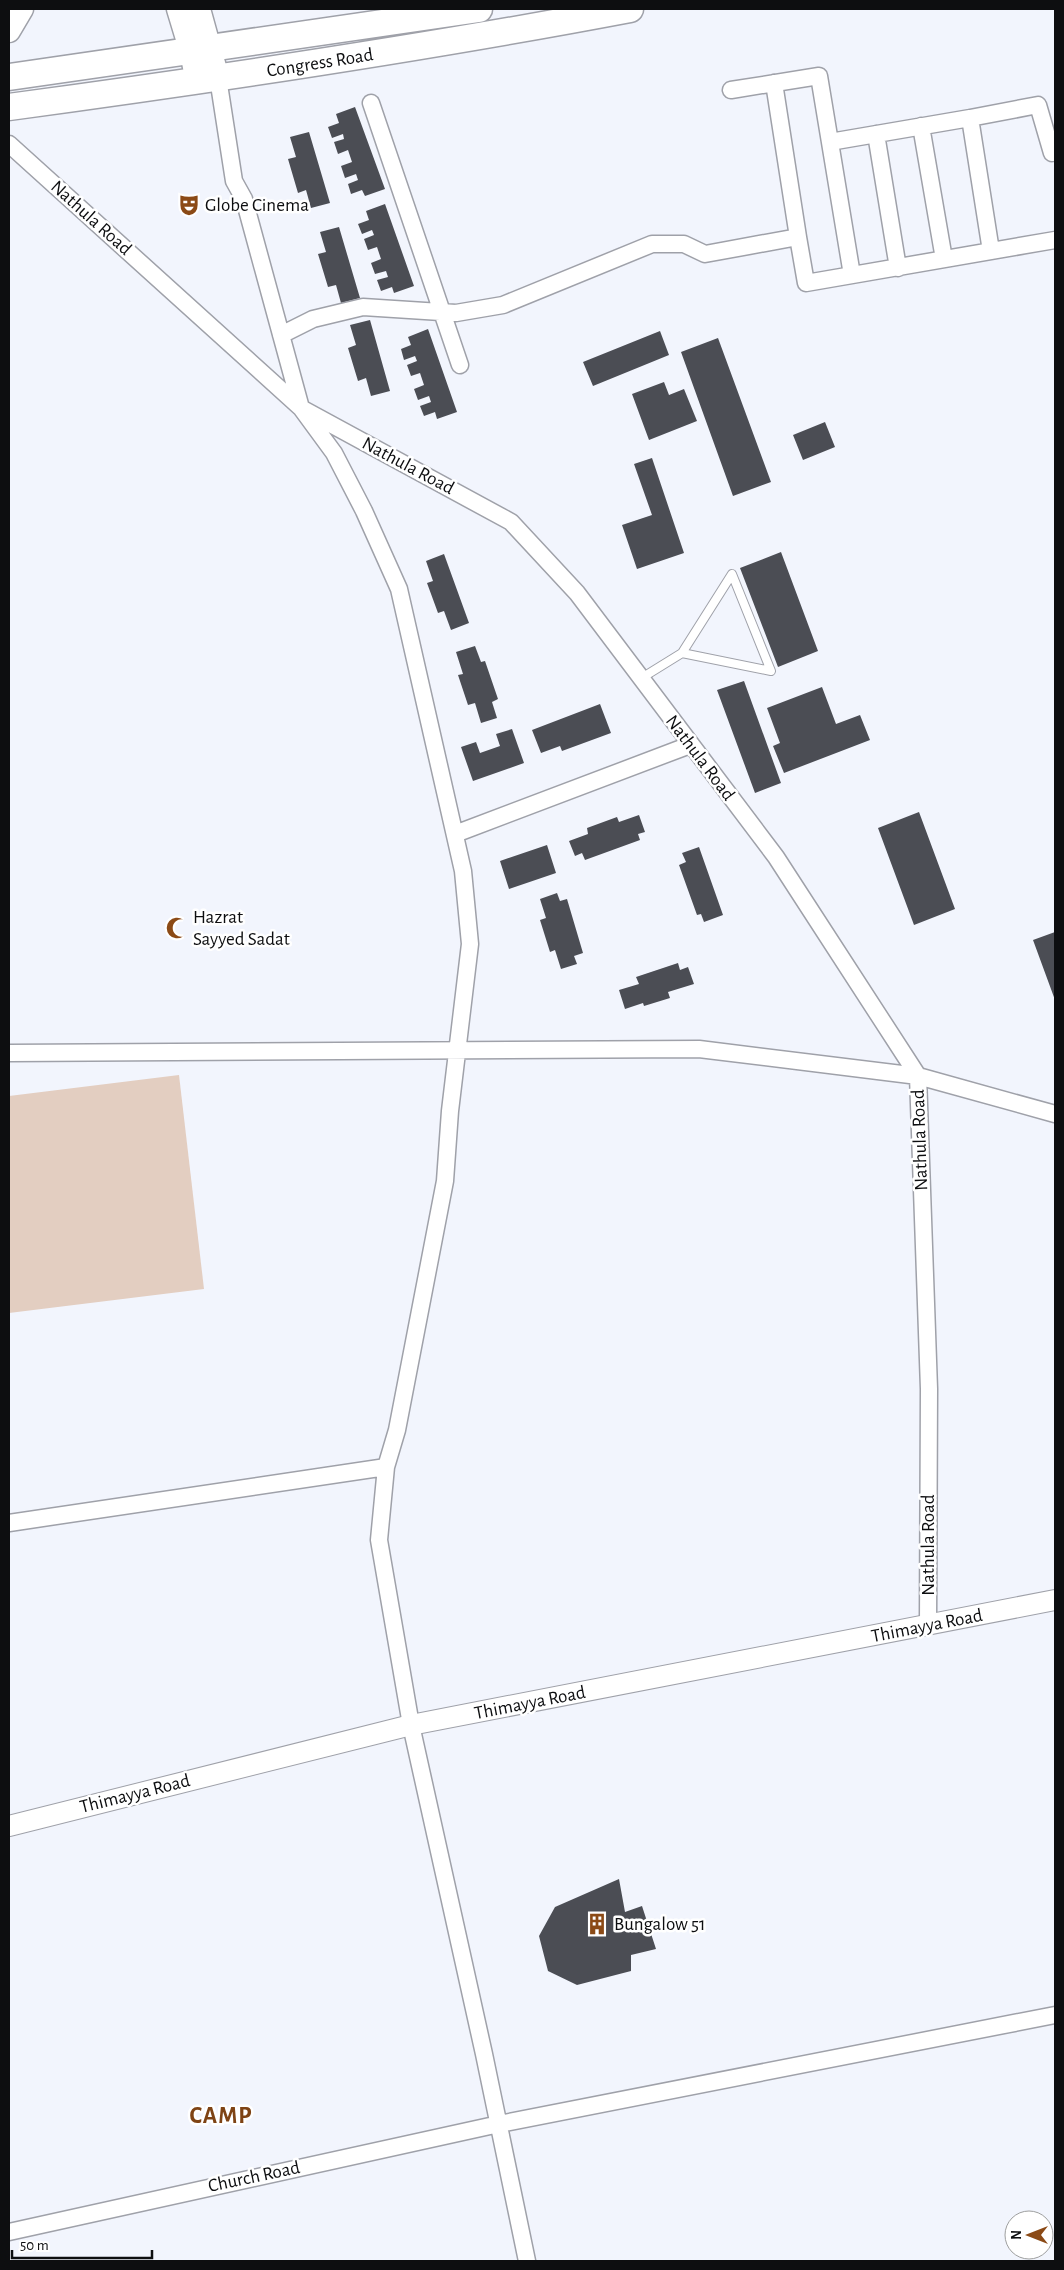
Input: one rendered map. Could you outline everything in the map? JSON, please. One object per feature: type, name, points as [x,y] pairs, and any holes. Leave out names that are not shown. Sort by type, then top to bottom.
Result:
[{"type":"highway","name":"Congress Road","points":[[9,76],[479,9]]},
{"type":"highway","name":"Congress Road","points":[[9,107],[208,80],[371,55],[630,9]]},
{"type":"main road","points":[[9,31],[22,9]]},
{"type":"main road","points":[[178,9],[201,50]]},
{"type":"main road","points":[[199,9],[201,50],[208,80]]},
{"type":"street","points":[[731,90],[819,76],[852,275]]},
{"type":"street","points":[[208,80],[234,181],[244,199],[301,408],[338,461],[364,511],[399,589],[463,871],[470,944],[450,1111],[445,1181],[397,1430],[386,1467],[379,1540],[411,1726],[499,2124],[527,2261]]},
{"type":"street","points":[[774,84],[806,284],[1055,240]]},
{"type":"street","points":[[371,103],[460,365]]},
{"type":"street","points":[[830,142],[970,118],[1038,104],[1052,153],[1055,152]]},
{"type":"street","points":[[970,118],[991,251]]},
{"type":"street","points":[[921,126],[944,259]]},
{"type":"street","points":[[876,134],[898,268]]},
{"type":"street","name":"Nathula Road","points":[[9,144],[301,408],[511,522],[577,594],[776,857],[918,1076],[929,1389],[928,1626]]},
{"type":"street","points":[[281,335],[313,319],[363,307],[456,313],[503,305],[652,244],[684,244],[705,254],[798,237]]},
{"type":"street","points":[[455,834],[690,745]]},
{"type":"street","points":[[9,1053],[458,1052],[699,1049],[918,1076],[1055,1114]]},
{"type":"street","points":[[9,1523],[386,1467]]},
{"type":"street","name":"Thimayya Road","points":[[9,1826],[411,1726],[1055,1600]]},
{"type":"street","name":"Church Road","points":[[9,2232],[499,2124],[1055,2015]]},
{"type":"lane","points":[[640,679],[682,653],[732,574],[771,671],[682,653]]},
{"type":"shaded area","points":[[179,1075],[204,1289],[9,1313],[9,1096]]},
{"type":"building","points":[[355,107],[385,189],[365,196],[362,190],[351,194],[348,184],[358,180],[356,174],[345,178],[341,166],[352,162],[348,150],[338,154],[334,142],[344,139],[343,134],[332,138],[328,127],[339,123],[336,114]]},
{"type":"building","points":[[309,132],[330,203],[311,208],[306,190],[298,193],[288,159],[296,157],[290,137]]},
{"type":"building","points":[[385,204],[414,286],[394,293],[392,287],[381,291],[377,280],[388,277],[386,271],[375,274],[371,263],[381,259],[377,247],[368,250],[364,239],[374,235],[372,230],[362,234],[358,224],[369,220],[366,211]]},
{"type":"building","points":[[339,227],[360,298],[341,303],[336,285],[328,287],[318,254],[326,252],[320,232]]},
{"type":"building","points":[[370,320],[390,391],[371,396],[366,378],[358,381],[348,348],[356,345],[350,325]]},
{"type":"building","points":[[428,329],[457,412],[437,419],[435,412],[424,416],[420,406],[431,402],[429,396],[418,400],[414,389],[424,385],[420,373],[411,376],[407,365],[417,361],[415,356],[404,360],[401,349],[411,345],[408,337]]},
{"type":"building","points":[[660,331],[669,355],[593,386],[583,362]]},
{"type":"building","points":[[718,338],[771,482],[733,496],[681,352]]},
{"type":"building","points":[[664,382],[669,395],[684,389],[697,421],[649,440],[632,394]]},
{"type":"building","points":[[825,422],[835,447],[803,460],[793,435]]},
{"type":"building","points":[[652,458],[684,553],[637,569],[622,525],[652,515],[634,464]]},
{"type":"building","points":[[781,552],[818,651],[778,667],[740,568]]},
{"type":"building","points":[[444,554],[469,623],[451,630],[444,611],[438,613],[427,583],[433,581],[426,561]]},
{"type":"building","points":[[475,646],[481,662],[485,661],[498,699],[492,702],[497,718],[481,723],[475,703],[468,705],[458,675],[463,674],[456,652]]},
{"type":"building","points":[[744,681],[781,783],[755,793],[717,690]]},
{"type":"building","points":[[822,687],[836,724],[860,715],[870,740],[784,773],[773,746],[780,743],[767,708]]},
{"type":"building","points":[[600,704],[611,733],[562,751],[560,746],[541,753],[532,730]]},
{"type":"building","points":[[512,729],[524,763],[473,781],[461,747],[476,742],[480,753],[500,746],[496,734]]},
{"type":"building","points":[[919,812],[955,909],[914,925],[878,828]]},
{"type":"building","points":[[639,815],[645,832],[638,834],[640,840],[585,860],[582,853],[575,856],[569,841],[588,834],[587,828],[617,817],[619,822]]},
{"type":"building","points":[[547,845],[556,873],[509,889],[500,861]]},
{"type":"building","points":[[699,847],[723,915],[704,922],[701,914],[697,915],[679,865],[686,862],[682,853]]},
{"type":"building","points":[[557,893],[560,901],[567,899],[583,953],[574,956],[577,964],[561,969],[555,950],[550,952],[540,920],[546,918],[540,899]]},
{"type":"building","points":[[1055,932],[1055,1000],[1033,940]]},
{"type":"building","points":[[678,963],[680,970],[688,967],[694,984],[668,992],[670,998],[644,1006],[643,1003],[625,1009],[619,990],[639,984],[636,977]]},
{"type":"building","name":"Bungalow 51","points":[[619,1879],[625,1912],[642,1906],[656,1949],[631,1955],[631,1971],[577,1985],[548,1971],[539,1936],[555,1907]]},
{"type":"place","name":"Globe Cinema","points":[[189,205]]},
{"type":"place","name":"Hazrat Sayyed Sadat","points":[[177,928]]},
{"type":"place","name":"Bungalow 51","points":[[597,1924]]},
{"type":"district","name":"CAMP","points":[[221,2116]]}]
